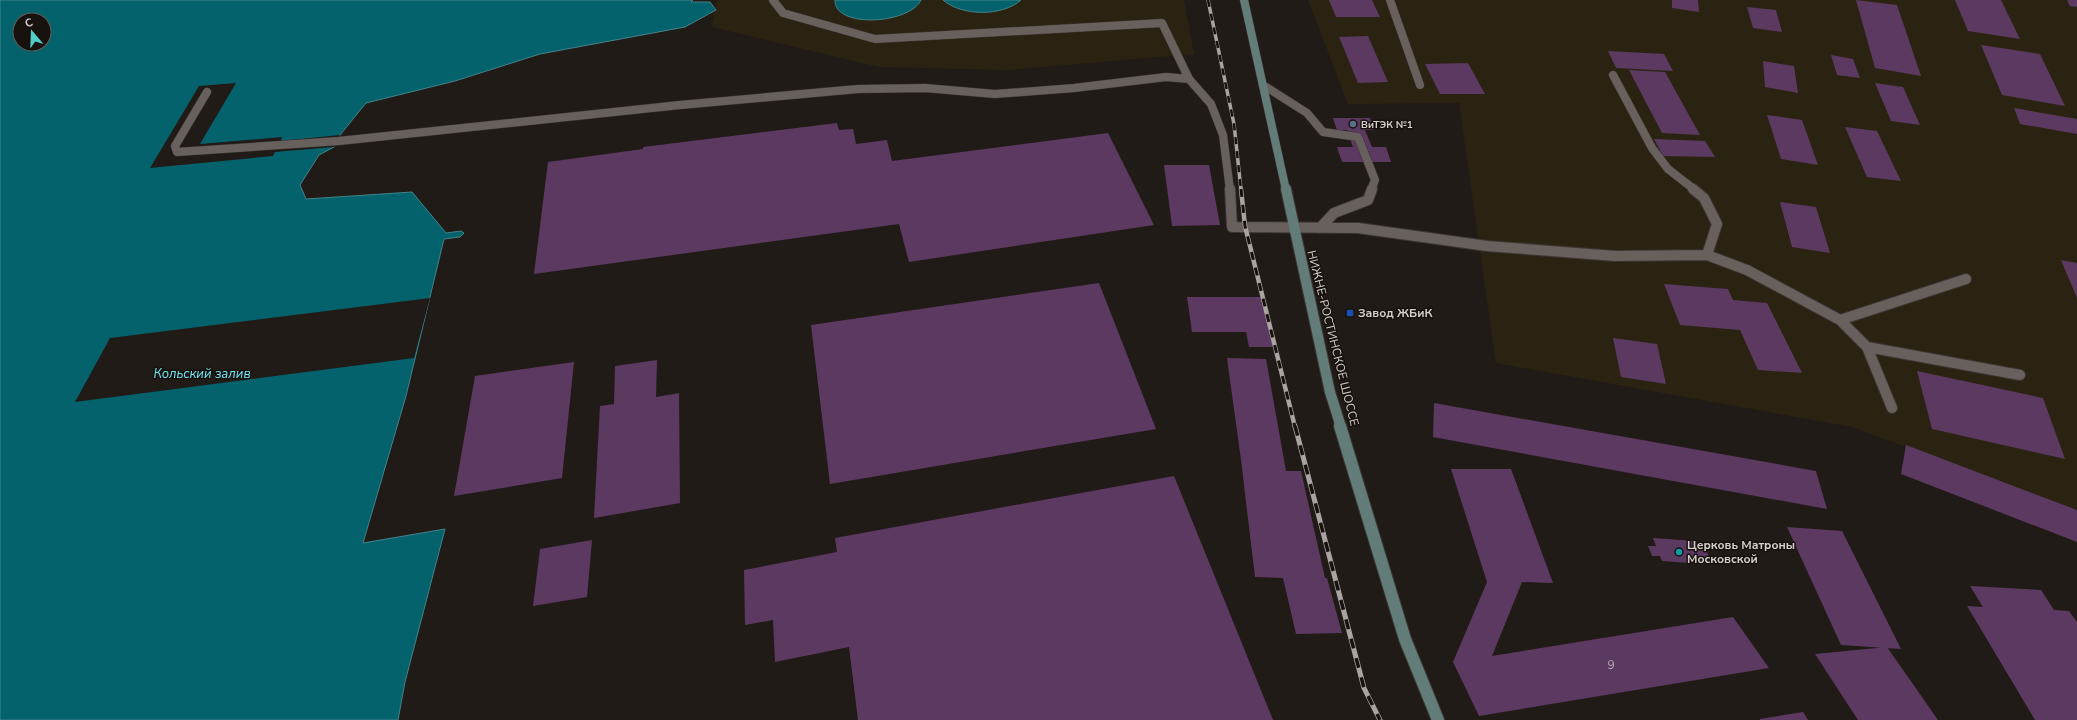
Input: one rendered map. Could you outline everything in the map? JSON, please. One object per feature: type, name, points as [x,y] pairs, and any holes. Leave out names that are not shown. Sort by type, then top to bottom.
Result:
[{"type":"street","name":"НИЖНЕ-РОСТИНСКОЕ ШОССЕ","points":[[1244,0],[1293,228],[1332,398],[1405,639],[1438,720]]},
{"type":"lane","points":[[773,0],[783,13],[875,39],[1162,23],[1189,79],[1211,104],[1223,135],[1230,190],[1232,227],[1358,228],[1487,246],[1616,256],[1707,255],[1747,270],[1840,320],[1867,347],[1892,408]]},
{"type":"lane","points":[[1390,0],[1420,85]]},
{"type":"lane","points":[[1613,75],[1652,148],[1668,169],[1704,198],[1717,224],[1707,255]]},
{"type":"lane","points":[[207,92],[175,146],[177,152],[340,141],[680,104],[858,89],[925,88],[995,94],[1074,88],[1166,77],[1189,79]]},
{"type":"lane","points":[[1263,85],[1307,113],[1323,132],[1358,137],[1375,180],[1368,200],[1337,212],[1324,221],[1320,228]]},
{"type":"lane","points":[[1840,320],[1966,279]]},
{"type":"lane","points":[[1867,347],[2020,375]]},
{"type":"shaded area","points":[[717,0],[1184,0],[1194,54],[1007,70],[879,67],[712,27]]},
{"type":"shaded area","points":[[1308,0],[2077,0],[2077,510],[1852,427],[1496,363],[1459,103],[1348,104]]},
{"type":"water","name":"Кольский залив","points":[[0,0],[693,0],[691,2],[710,2],[716,10],[685,27],[540,54],[455,81],[366,103],[340,135],[334,147],[319,155],[300,185],[306,199],[412,192],[446,233],[461,231],[464,233],[460,237],[444,239],[406,396],[363,543],[445,529],[405,682],[398,720],[0,720]]},
{"type":"water","points":[[835,0],[921,0],[914,8],[903,14],[874,20],[846,16],[838,9]]},
{"type":"water","points":[[943,0],[1021,0],[1013,6],[993,12],[971,12],[960,9]]},
{"type":"pier","points":[[236,83],[200,144],[282,137],[281,141],[340,135],[334,147],[275,152],[273,156],[150,168],[199,86]]},
{"type":"pier","points":[[430,298],[414,358],[75,402],[110,338]]},
{"type":"building","points":[[1329,0],[1372,0],[1380,17],[1336,17]]},
{"type":"building","points":[[1672,0],[1698,0],[1699,12],[1672,8]]},
{"type":"building","points":[[1856,0],[1897,5],[1921,76],[1875,68]]},
{"type":"building","points":[[1955,0],[2001,0],[2020,39],[1968,31]]},
{"type":"building","points":[[2067,0],[2077,0],[2077,7],[2070,6]]},
{"type":"building","points":[[1747,7],[1776,10],[1782,32],[1753,28]]},
{"type":"building","points":[[1368,36],[1388,82],[1358,83],[1339,37]]},
{"type":"building","points":[[1981,45],[2040,54],[2065,106],[2002,95]]},
{"type":"building","points":[[1608,51],[1664,54],[1673,71],[1616,68]]},
{"type":"building","points":[[1831,55],[1853,59],[1860,78],[1837,75]]},
{"type":"building","points":[[1763,61],[1794,66],[1798,93],[1765,87]]},
{"type":"building","points":[[1468,63],[1485,94],[1440,94],[1425,64]]},
{"type":"building","points":[[1629,70],[1665,72],[1700,135],[1662,133]]},
{"type":"building","points":[[1875,83],[1903,87],[1920,125],[1891,121]]},
{"type":"building","points":[[2014,108],[2077,119],[2077,134],[2020,124]]},
{"type":"building","points":[[1767,115],[1802,120],[1818,165],[1781,159]]},
{"type":"building","points":[[1333,118],[1370,118],[1374,130],[1365,130],[1372,147],[1386,147],[1391,162],[1342,162],[1337,147],[1353,147],[1347,130],[1337,130]]},
{"type":"building","points":[[837,123],[839,130],[853,129],[856,144],[887,140],[892,161],[1108,133],[1154,225],[909,262],[899,224],[534,274],[548,162],[643,149],[643,147]]},
{"type":"building","points":[[1845,127],[1877,131],[1901,181],[1867,177]]},
{"type":"building","points":[[1654,139],[1705,141],[1715,157],[1663,156]]},
{"type":"building","points":[[1164,165],[1209,165],[1220,225],[1172,226]]},
{"type":"building","points":[[1780,202],[1816,207],[1830,253],[1792,247]]},
{"type":"building","points":[[2061,260],[2077,263],[2077,298]]},
{"type":"building","points":[[1099,283],[1156,429],[830,484],[811,325]]},
{"type":"building","points":[[1664,284],[1728,289],[1733,300],[1767,303],[1802,373],[1758,370],[1740,330],[1680,325]]},
{"type":"building","points":[[1187,297],[1262,297],[1273,347],[1249,347],[1246,332],[1192,332]]},
{"type":"building","points":[[1613,338],[1657,344],[1666,384],[1621,377]]},
{"type":"building","points":[[1227,358],[1266,359],[1286,471],[1301,471],[1325,578],[1327,578],[1342,633],[1296,634],[1283,578],[1255,577]]},
{"type":"building","points":[[657,360],[656,397],[679,393],[680,503],[594,518],[600,406],[614,404],[615,366]]},
{"type":"building","points":[[574,362],[562,478],[454,496],[475,376]]},
{"type":"building","points":[[1917,371],[2043,398],[2065,459],[1932,429]]},
{"type":"building","points":[[1434,403],[1816,471],[1827,509],[1433,437]]},
{"type":"building","points":[[1906,445],[2077,510],[2077,542],[1901,474]]},
{"type":"building","points":[[1451,469],[1511,469],[1553,583],[1522,582],[1492,656],[1733,617],[1769,668],[1479,716],[1453,662],[1487,582]]},
{"type":"building","points":[[1174,476],[1273,720],[858,720],[849,647],[775,662],[773,620],[745,625],[744,570],[837,552],[835,538]]},
{"type":"building","points":[[1787,527],[1842,531],[1901,649],[1841,645]]},
{"type":"building","name":"Церковь Матроны Московской","points":[[1653,538],[1696,541],[1698,548],[1706,549],[1710,560],[1701,559],[1703,564],[1662,561],[1660,556],[1652,556],[1648,546],[1656,546]]},
{"type":"building","points":[[592,540],[587,597],[533,606],[540,549]]},
{"type":"building","points":[[1970,586],[2041,590],[2054,610],[2069,611],[2077,622],[2077,720],[2035,720],[1967,606],[1983,607]]},
{"type":"building","points":[[1887,647],[1938,720],[1858,720],[1815,654]]},
{"type":"building","points":[[1803,712],[1808,720],[1760,720],[1760,719]]},
{"type":"railway","points":[[1208,0],[1234,124],[1241,190]]},
{"type":"railway","points":[[1241,189],[1245,226],[1295,427]]},
{"type":"railway","points":[[1295,426],[1364,688],[1380,720]]},
{"type":"place","name":"ВиТЭК №1","points":[[1353,124]]},
{"type":"place","name":"Завод ЖБиК","points":[[1350,313]]},
{"type":"place","name":"Церковь Матроны Московской","points":[[1679,552]]}]
